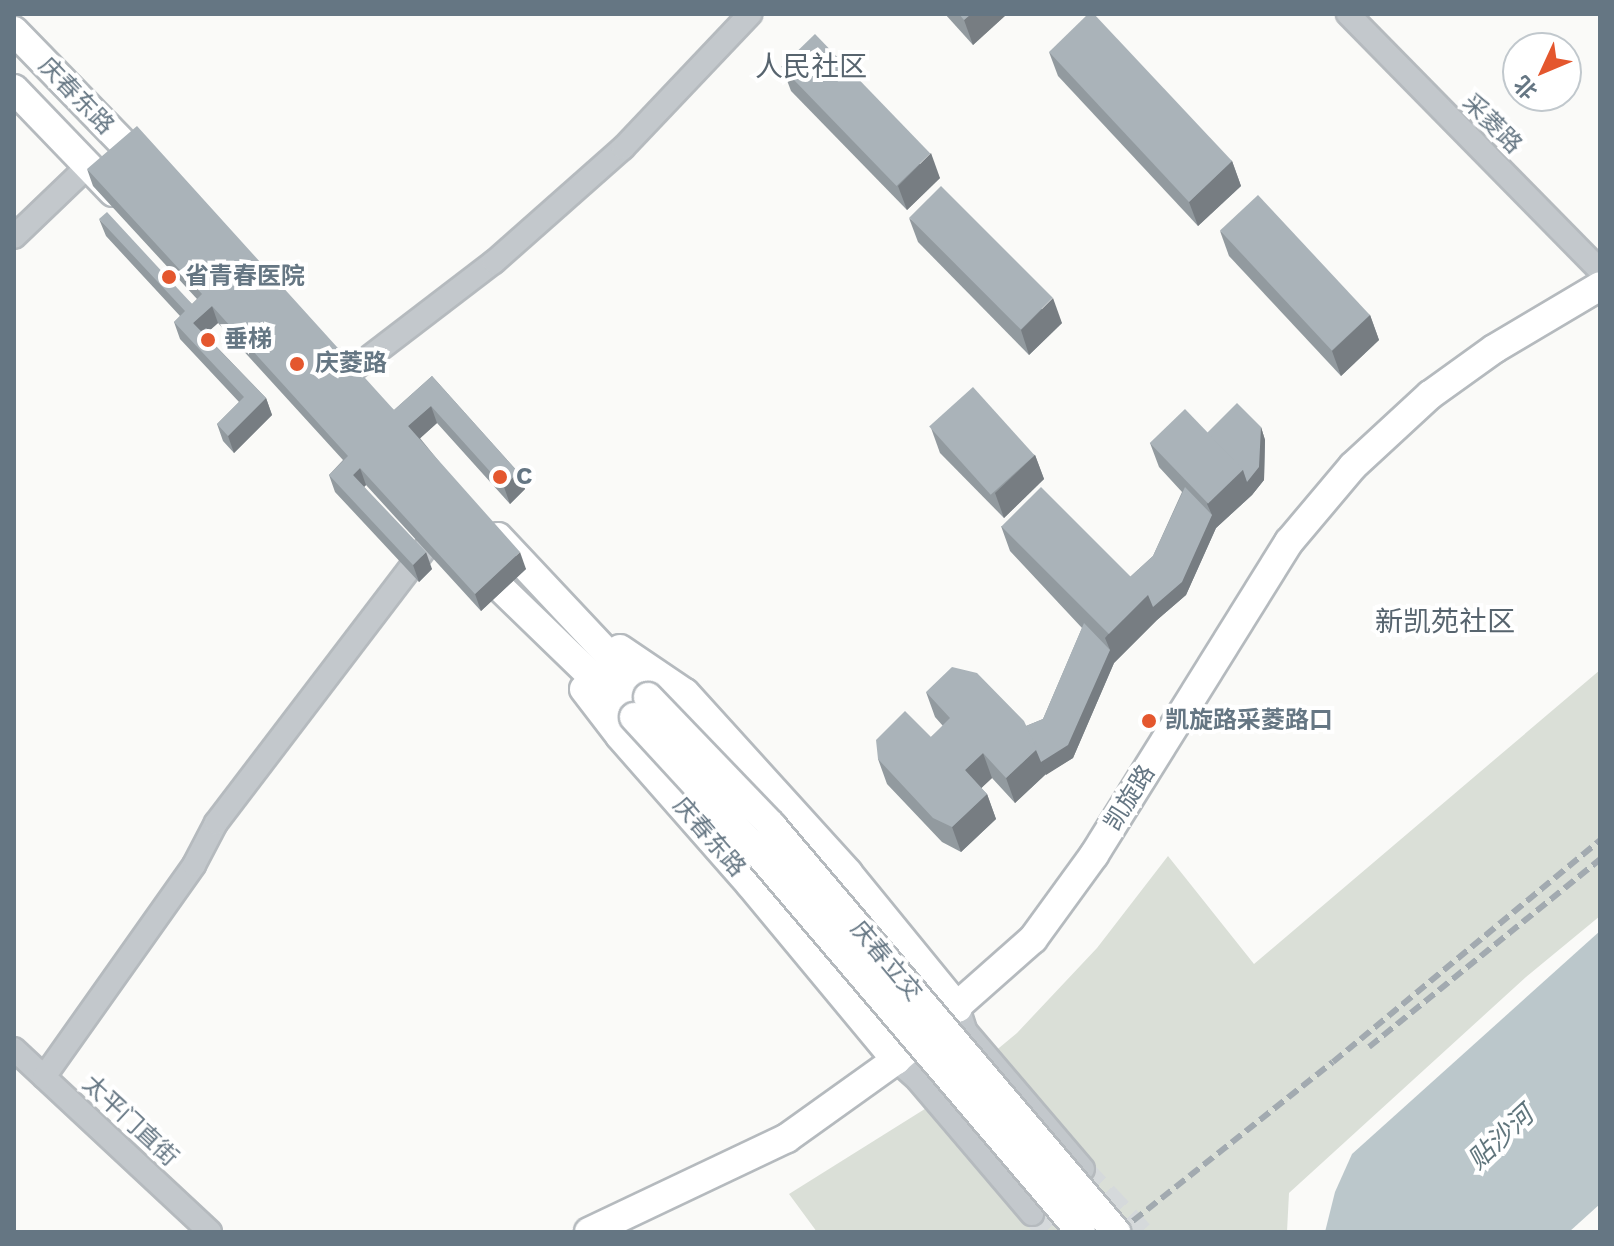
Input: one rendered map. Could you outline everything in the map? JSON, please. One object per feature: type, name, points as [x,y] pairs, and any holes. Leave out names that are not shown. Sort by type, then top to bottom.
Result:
[{"type":"main road","name":"庆春东路","points":[[14,31],[164,187]]},
{"type":"main road","name":"庆春东路","points":[[14,89],[130,210]]},
{"type":"main road","name":"凯旋路","points":[[589,1232],[787,1138],[896,1060],[1033,939],[1094,855],[1289,542],[1353,466],[1430,395],[1494,349],[1600,286]]},
{"type":"main road","points":[[325,353],[367,397]]},
{"type":"main road","points":[[484,522],[569,612],[641,707]]},
{"type":"main road","name":"庆春东路","points":[[446,534],[525,612],[641,707]]},
{"type":"main road","name":"庆春东路","points":[[525,612],[620,736],[750,884],[896,1060]]},
{"type":"main road","points":[[569,612],[685,693],[848,873],[958,1008]]},
{"type":"main road","name":"庆春立交","points":[[641,707],[750,843],[1081,1232]]},
{"type":"main road","name":"庆春立交","points":[[641,707],[771,825],[1116,1232]]},
{"type":"street","points":[[346,375],[494,262],[623,148],[750,14]]},
{"type":"street","name":"采菱路","points":[[1348,14],[1600,270]]},
{"type":"street","points":[[14,237],[88,166]]},
{"type":"street","points":[[44,1077],[194,865],[216,823],[446,534]]},
{"type":"street","points":[[958,1008],[966,1032],[1083,1169]]},
{"type":"street","name":"太平门直街","points":[[14,1049],[210,1232]]},
{"type":"street","points":[[896,1060],[918,1080],[1032,1214]]},
{"type":"shaded area","points":[[1600,670],[1600,916],[1526,977],[1289,1193],[1287,1232],[817,1232],[789,1194],[928,1107],[1017,1033],[1097,948],[1168,856],[1254,964]]},
{"type":"water","name":"贴沙河","points":[[1600,931],[1600,1204],[1569,1232],[1325,1232],[1335,1192],[1352,1154]]},
{"type":"building","points":[[1088,14],[1094,14],[1232,161],[1189,202],[1049,52]]},
{"type":"building","points":[[815,34],[930,153],[897,186],[781,67]]},
{"type":"building","name":"庆菱路","points":[[137,126],[394,410],[432,376],[518,472],[504,487],[431,406],[408,426],[520,552],[475,594],[360,468],[353,475],[426,552],[413,565],[329,475],[348,456],[212,306],[193,323],[266,398],[228,436],[217,424],[244,397],[174,322],[185,311],[99,219],[107,212],[192,304],[202,294],[87,169]]},
{"type":"building","points":[[941,186],[1053,298],[1021,330],[909,218]]},
{"type":"building","points":[[1258,195],[1370,315],[1332,350],[1220,230]]},
{"type":"building","points":[[206,328],[215,336],[210,340],[202,332]]},
{"type":"building","points":[[973,387],[1035,455],[991,495],[929,426]]},
{"type":"building","points":[[1237,403],[1261,427],[1259,467],[1247,482],[1243,470],[1207,433]]},
{"type":"building","points":[[1185,409],[1243,469],[1208,503],[1150,443]]},
{"type":"building","points":[[1041,487],[1148,594],[1109,634],[1001,527]]},
{"type":"building","points":[[1185,487],[1212,515],[1182,582],[1153,607],[1148,595],[1130,577],[1153,556]]},
{"type":"building","points":[[1084,623],[1110,650],[1068,745],[1041,762],[1026,726],[1043,719]]},
{"type":"building","points":[[952,667],[977,673],[1024,721],[1037,749],[1006,778],[983,753],[965,770],[987,794],[952,827],[933,818],[878,759],[876,740],[905,711],[931,737],[950,718],[926,692]]},
{"type":"tunnel","points":[[1083,1169],[1142,1232]]},
{"type":"tunnel","points":[[1032,1214],[1047,1232]]},
{"type":"railway","points":[[1119,1232],[1333,1062],[1600,840]]},
{"type":"railway","points":[[1369,1047],[1600,859]]},
{"type":"place","name":"省青春医院","points":[[169,277]]},
{"type":"place","name":"垂梯","points":[[208,340]]},
{"type":"place","name":"庆菱路","points":[[297,364]]},
{"type":"place","name":"C","points":[[500,477]]},
{"type":"place","name":"凯旋路采菱路口","points":[[1149,721]]},
{"type":"district","name":"人民社区","points":[[811,67]]},
{"type":"district","name":"新凯苑社区","points":[[1445,622]]}]
